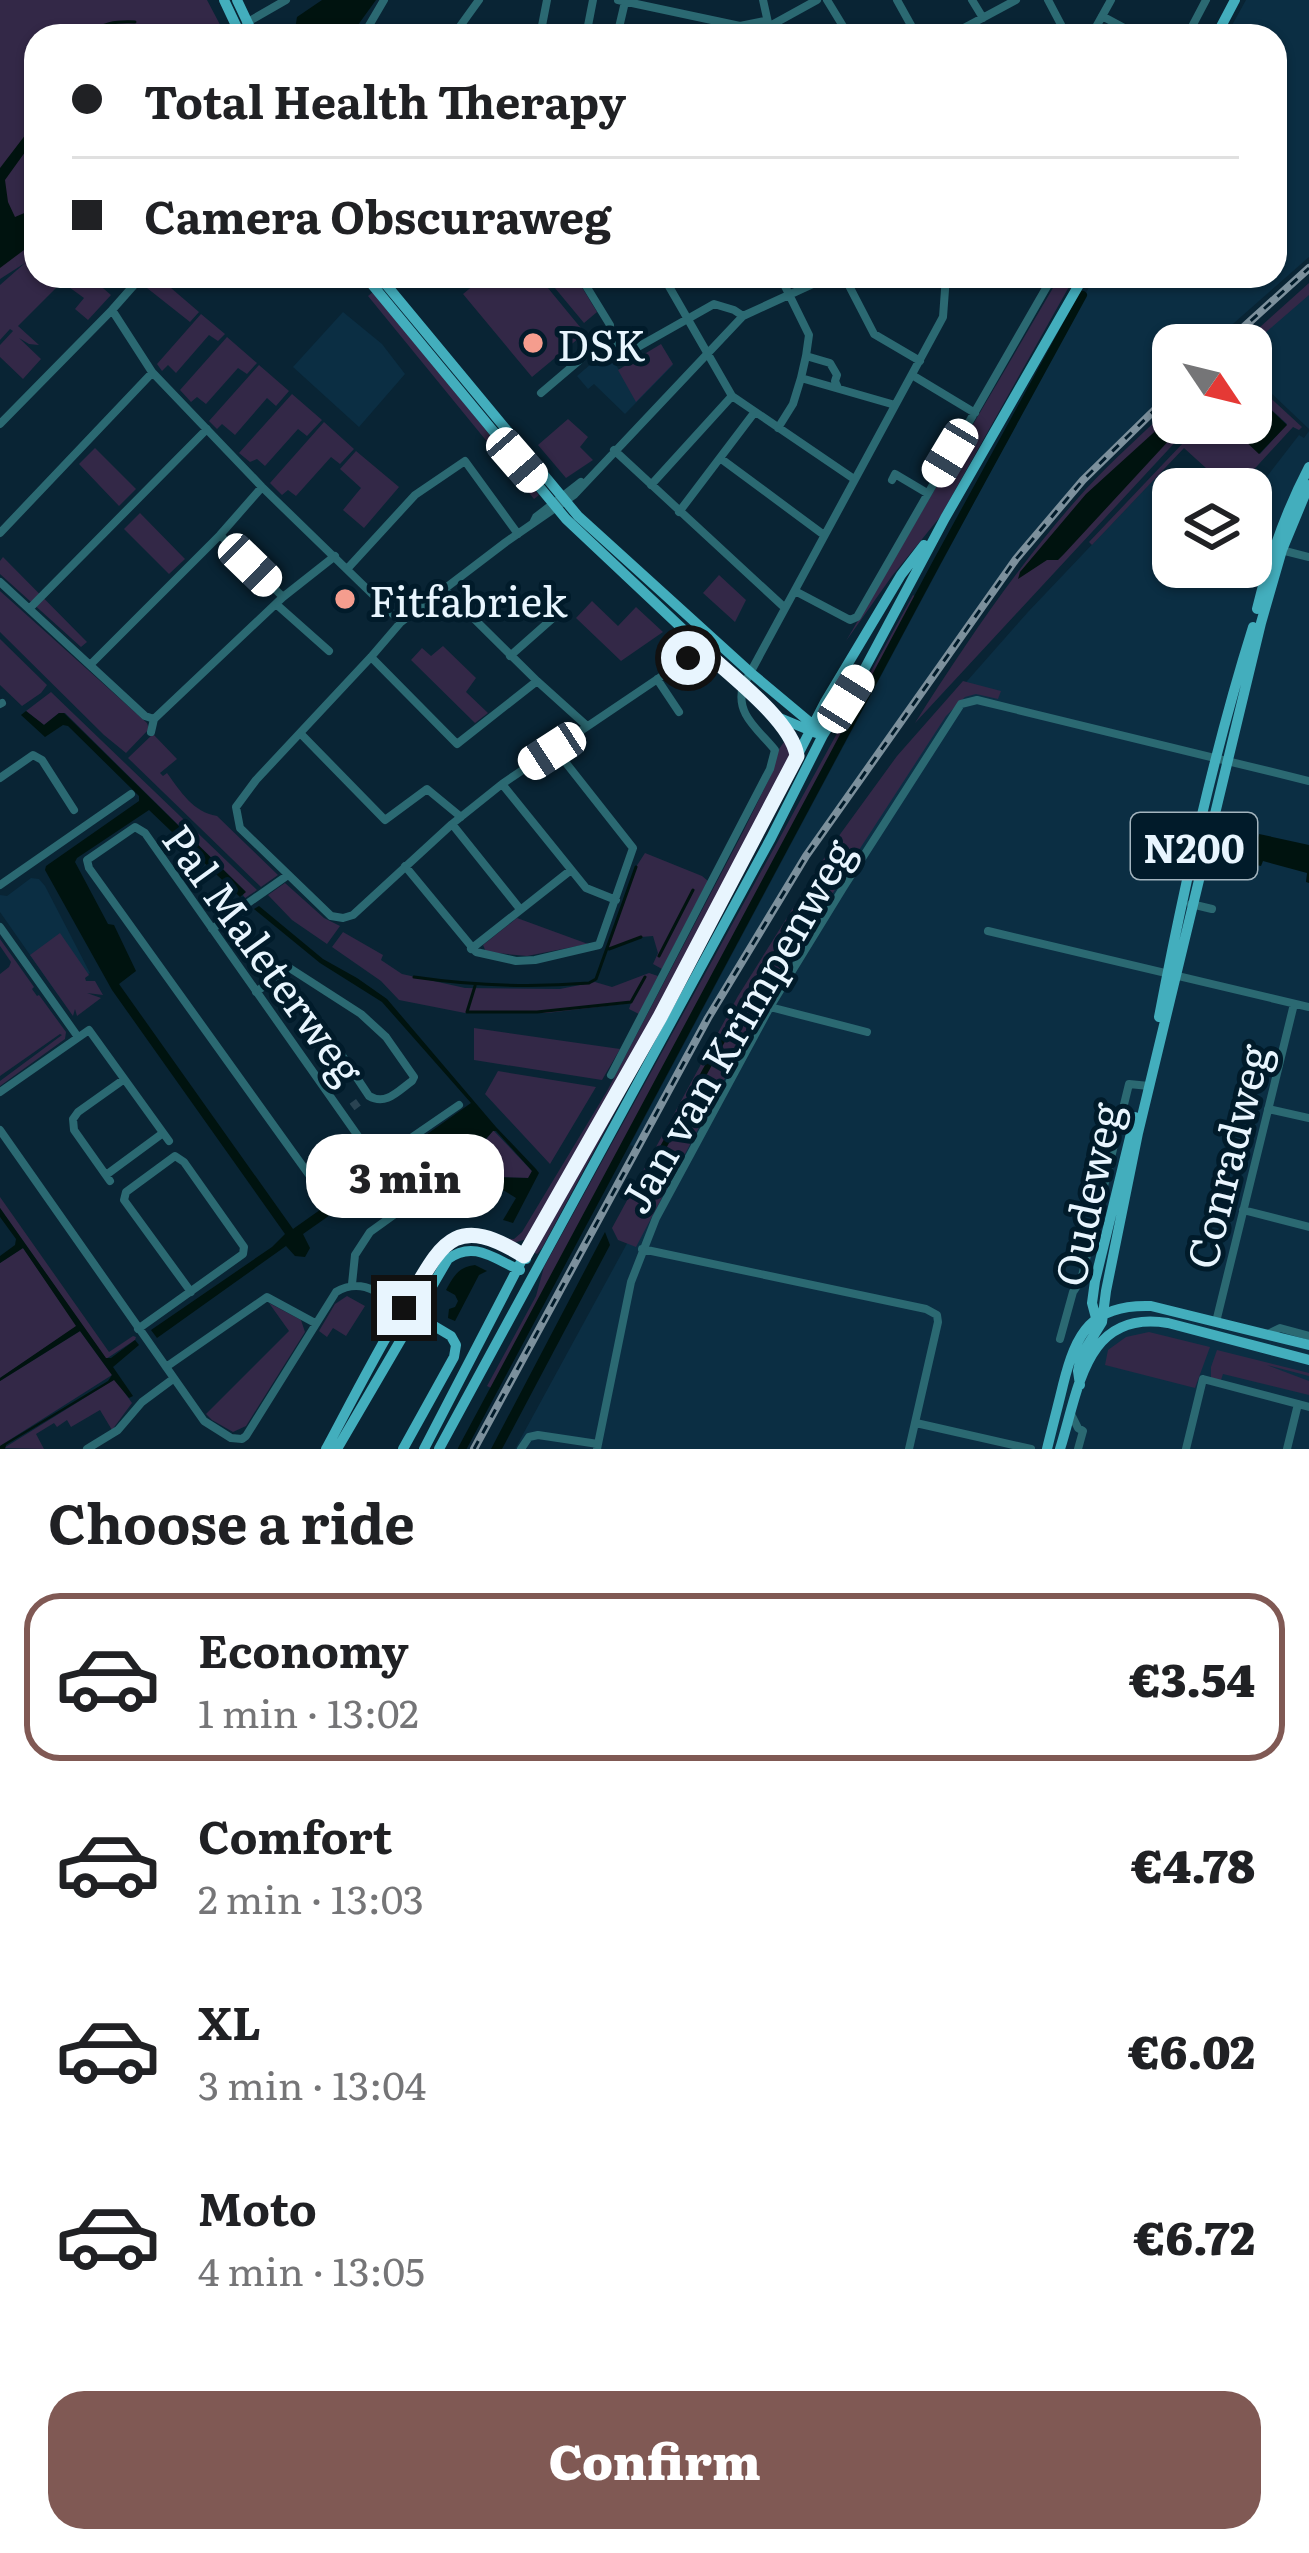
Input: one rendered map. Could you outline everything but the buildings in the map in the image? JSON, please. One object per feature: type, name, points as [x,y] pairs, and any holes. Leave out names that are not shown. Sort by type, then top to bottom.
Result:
[{"type":"main road","points":[[389,288],[557,505],[775,716],[795,743],[797,756]]},
{"type":"main road","points":[[439,1449],[771,838],[816,730],[901,575],[945,518],[1074,288]]},
{"type":"main road","name":"Oudeweg","points":[[1101,1318],[1092,1303],[1095,1281],[1147,1086],[1222,760],[1278,549],[1309,467]]},
{"type":"main road","name":"Oudeweg","points":[[1278,549],[1309,485]]},
{"type":"main road","points":[[557,505],[816,730]]},
{"type":"main road","points":[[775,716],[816,730]]},
{"type":"main road","points":[[424,1449],[524,1256],[660,1017],[797,756],[816,730]]},
{"type":"main road","points":[[326,1449],[360,1398],[440,1250],[455,1238],[481,1236],[524,1256],[535,1271]]},
{"type":"main road","points":[[409,1311],[448,1259],[461,1251],[482,1252],[518,1270],[535,1271]]},
{"type":"main road","points":[[1101,1318],[1124,1306],[1150,1306],[1309,1340]]},
{"type":"main road","points":[[404,1449],[456,1346],[451,1336],[409,1311]]},
{"type":"main road","points":[[1101,1318],[1117,1327],[1158,1321],[1309,1360]]},
{"type":"main road","name":"Oudeweg","points":[[1080,1385],[1081,1356],[1101,1318]]},
{"type":"main road","name":"Oudeweg","points":[[1047,1449],[1071,1354],[1082,1332],[1101,1318]]},
{"type":"main road","name":"Oudeweg","points":[[1060,1449],[1094,1349],[1117,1327]]},
{"type":"main road","points":[[337,1449],[360,1398]]},
{"type":"street","points":[[249,24],[284,0]]},
{"type":"street","points":[[775,24],[817,0]]},
{"type":"street","points":[[972,0],[982,18]]},
{"type":"street","points":[[971,24],[1016,0]]},
{"type":"street","points":[[1098,24],[1111,0]]},
{"type":"street","points":[[621,1],[730,24]]},
{"type":"street","points":[[1102,16],[1117,24]]},
{"type":"street","points":[[0,424],[131,288]]},
{"type":"street","points":[[541,393],[608,336],[610,325],[587,288]]},
{"type":"street","points":[[670,288],[732,396],[854,478]]},
{"type":"street","points":[[778,428],[793,404],[809,335],[785,288]]},
{"type":"street","points":[[702,649],[502,784],[352,915],[331,916],[321,909],[240,828],[236,807],[257,778],[401,622],[557,505],[743,316],[805,288]]},
{"type":"street","points":[[850,288],[874,334],[920,361]]},
{"type":"street","points":[[610,1075],[770,769],[775,750],[741,709],[743,686],[945,312],[946,288]]},
{"type":"street","points":[[795,591],[850,620],[857,617],[1046,288]]},
{"type":"street","points":[[608,336],[622,356],[714,304],[743,316]]},
{"type":"street","points":[[112,310],[152,372],[401,622]]},
{"type":"street","points":[[806,356],[830,363],[838,388]]},
{"type":"street","points":[[0,533],[152,372]]},
{"type":"street","points":[[912,375],[974,412]]},
{"type":"street","points":[[801,378],[895,405]]},
{"type":"street","points":[[651,485],[732,396]]},
{"type":"street","points":[[679,512],[754,412]]},
{"type":"street","points":[[30,608],[207,429]]},
{"type":"street","points":[[614,450],[785,608]]},
{"type":"street","points":[[720,458],[824,535]]},
{"type":"street","points":[[348,568],[415,495],[465,461],[518,534]]},
{"type":"street","points":[[892,480],[895,475],[927,493]]},
{"type":"street","points":[[90,664],[262,487]]},
{"type":"street","points":[[533,523],[557,505]]},
{"type":"street","points":[[220,535],[329,651]]},
{"type":"street","points":[[1278,549],[1309,556]]},
{"type":"street","points":[[151,732],[154,718],[334,556]]},
{"type":"street","points":[[0,582],[145,716],[154,718]]},
{"type":"street","points":[[443,588],[587,726]]},
{"type":"street","points":[[510,656],[553,618]]},
{"type":"street","points":[[371,657],[457,744],[537,681]]},
{"type":"street","points":[[657,679],[680,712]]},
{"type":"street","name":"Jan van Krimpenweg","points":[[916,1423],[937,1315],[642,1249],[770,1007],[962,704],[977,700],[1222,760]]},
{"type":"street","points":[[300,733],[385,820],[427,789],[457,820],[520,909]]},
{"type":"street","points":[[405,866],[476,952],[535,961],[599,944],[632,844],[555,749]]},
{"type":"street","points":[[0,778],[32,755],[42,760],[79,818]]},
{"type":"street","points":[[1222,760],[1309,781]]},
{"type":"street","points":[[502,784],[589,890],[616,900]]},
{"type":"street","points":[[0,885],[79,818],[131,794]]},
{"type":"street","name":"Pal Maleterweg","points":[[135,826],[212,928],[377,1163],[325,1197],[87,860],[135,826]]},
{"type":"street","points":[[471,949],[572,870]]},
{"type":"street","points":[[212,928],[288,875]]},
{"type":"street","points":[[1188,903],[1212,909]]},
{"type":"street","points":[[0,927],[78,1037]]},
{"type":"street","points":[[988,931],[1309,1007]]},
{"type":"street","points":[[256,992],[288,968],[361,1014],[386,1037],[414,1077],[386,1100],[360,1101],[342,1113]]},
{"type":"street","name":"Conradweg","points":[[1216,1322],[1294,1004]]},
{"type":"street","points":[[770,1007],[867,1032]]},
{"type":"street","points":[[0,1092],[89,1030],[166,1137],[108,1178],[74,1130],[73,1119],[123,1080]]},
{"type":"street","points":[[335,1045],[360,1101]]},
{"type":"street","name":"Oudeweg","points":[[1060,1340],[1081,1280],[1130,1084],[1147,1086]]},
{"type":"street","points":[[377,1163],[459,1105]]},
{"type":"street","points":[[1268,1108],[1309,1118]]},
{"type":"street","points":[[0,1130],[204,1421],[231,1438],[242,1439],[336,1292],[362,1285],[409,1311]]},
{"type":"street","points":[[138,1328],[191,1292],[244,1252],[184,1162],[175,1156],[125,1192],[124,1200],[191,1292]]},
{"type":"street","points":[[352,1284],[355,1255],[370,1232],[459,1168]]},
{"type":"street","points":[[1243,1210],[1309,1227]]},
{"type":"street","points":[[521,1449],[529,1437],[540,1435],[597,1447],[642,1249]]},
{"type":"street","points":[[166,1367],[267,1297],[315,1323]]},
{"type":"street","points":[[87,1449],[118,1430],[142,1402],[174,1379]]},
{"type":"street","points":[[1186,1449],[1203,1379],[1304,1405],[1287,1449]]},
{"type":"street","name":"Oudeweg","points":[[1071,1414],[1083,1430],[1078,1449]]},
{"type":"street","points":[[910,1449],[916,1423],[1031,1449]]},
{"type":"shaded area","points":[[0,0],[207,0],[220,24],[24,24],[24,264],[0,279]]},
{"type":"shaded area","points":[[322,0],[376,0],[359,24],[296,24],[297,17]]},
{"type":"shaded area","points":[[1246,0],[1309,0],[1309,257],[1287,276],[1287,24],[1233,24]]},
{"type":"shaded area","points":[[24,137],[24,154],[5,180],[15,217],[24,213],[24,250],[0,268],[0,168]]},
{"type":"shaded area","points":[[24,264],[24,288],[56,288],[18,326],[39,345],[19,338],[41,359],[23,379],[0,357],[0,345],[13,331],[0,340],[0,285]]},
{"type":"shaded area","points":[[1309,283],[1309,295],[1272,327],[1263,324]]},
{"type":"shaded area","points":[[1309,287],[1309,429],[1272,394],[1269,324]]},
{"type":"shaded area","points":[[70,288],[103,288],[111,295],[88,320],[75,309],[84,298]]},
{"type":"shaded area","points":[[147,288],[171,288],[199,312],[190,322]]},
{"type":"shaded area","points":[[470,288],[548,288],[585,333],[532,377],[463,294]]},
{"type":"shaded area","points":[[555,288],[582,288],[597,312],[584,323]]},
{"type":"shaded area","points":[[1053,288],[1068,288],[940,517],[846,641]]},
{"type":"shaded area","points":[[1089,288],[1274,288],[1233,324],[1152,324],[1152,409],[1037,528],[805,853],[635,1147],[630,1145]]},
{"type":"shaded area","points":[[373,292],[539,495],[534,499],[368,296]]},
{"type":"shaded area","points":[[343,312],[382,344],[405,374],[359,427],[293,367]]},
{"type":"shaded area","points":[[201,314],[225,334],[218,341],[209,335],[176,373],[168,365],[162,371],[157,364]]},
{"type":"shaded area","points":[[227,337],[257,363],[247,374],[238,368],[206,404],[197,397],[191,402],[180,390]]},
{"type":"shaded area","points":[[661,344],[673,364],[636,402],[618,370]]},
{"type":"shaded area","points":[[661,345],[673,365],[625,414],[594,384],[588,389],[577,376],[607,350],[619,370]]},
{"type":"shaded area","points":[[259,365],[289,391],[276,406],[267,398],[235,435],[222,424],[217,429],[209,421]]},
{"type":"shaded area","points":[[292,394],[322,420],[307,436],[298,429],[265,466],[257,459],[250,462],[239,453]]},
{"type":"shaded area","points":[[1272,399],[1302,427],[1293,427],[1255,468],[1206,468],[1184,448],[1165,468],[1159,468],[1182,444],[1249,444],[1260,454],[1287,424],[1272,410]]},
{"type":"shaded area","points":[[1272,411],[1287,425],[1272,441]]},
{"type":"shaded area","points":[[568,419],[588,437],[580,447],[593,460],[566,478],[538,445]]},
{"type":"shaded area","points":[[324,422],[354,449],[340,464],[331,457],[296,496],[288,490],[282,495],[270,483]]},
{"type":"shaded area","points":[[1152,425],[1152,444],[1174,444],[915,723],[1039,544],[1096,478]]},
{"type":"shaded area","points":[[1309,431],[1309,1449],[515,1449],[751,1016],[953,697],[1152,481],[1152,588],[1272,588],[1272,470],[1299,435],[1304,438]]},
{"type":"shaded area","points":[[1152,434],[1152,444],[1166,444],[1058,560],[1047,560],[1018,579],[1020,572],[1086,494]]},
{"type":"shaded area","points":[[1248,444],[1269,444],[1259,454]]},
{"type":"shaded area","points":[[95,448],[136,489],[119,506],[79,464]]},
{"type":"shaded area","points":[[356,451],[399,487],[364,528],[343,510],[361,488],[340,469]]},
{"type":"shaded area","points":[[1152,476],[1152,482],[1092,545],[1089,542]]},
{"type":"shaded area","points":[[140,513],[185,559],[169,574],[124,529]]},
{"type":"shaded area","points":[[3,557],[87,642],[81,647],[0,574]]},
{"type":"shaded area","points":[[719,575],[746,600],[735,622],[703,593]]},
{"type":"shaded area","points":[[0,591],[147,723],[149,729],[126,753],[0,632]]},
{"type":"shaded area","points":[[913,595],[919,599],[493,1389],[487,1386],[536,1296],[544,1267]]},
{"type":"shaded area","points":[[592,601],[618,626],[636,607],[663,632],[621,661],[576,618]]},
{"type":"shaded area","points":[[0,639],[47,685],[22,706],[0,685]]},
{"type":"shaded area","points":[[443,646],[476,678],[466,692],[488,713],[475,723],[411,660],[422,648],[431,656]]},
{"type":"shaded area","points":[[963,681],[1001,691],[998,699],[976,694],[965,697],[946,716],[756,1019],[636,1247],[618,1240],[612,1228],[738,996],[833,844],[897,756]]},
{"type":"shaded area","points":[[51,692],[257,890],[245,898],[245,891],[65,713],[44,725],[26,711]]},
{"type":"shaded area","points":[[26,711],[44,725],[64,713],[246,892],[240,897],[149,810],[75,862],[136,971],[119,984],[293,1229],[471,1103],[382,1002],[320,963],[254,909],[259,906],[323,959],[387,999],[536,1169],[539,1173],[513,1223],[503,1220],[516,1198],[487,1180],[528,1178],[532,1171],[496,1131],[448,1159],[417,1154],[303,1234],[310,1248],[305,1257],[295,1256],[286,1246],[157,1338],[151,1330],[285,1234],[112,990],[45,870],[139,801],[139,796],[68,726],[45,737],[21,715]]},
{"type":"shaded area","points":[[153,734],[177,759],[160,773],[167,773],[194,806],[217,816],[278,875],[261,887],[128,758]]},
{"type":"shaded area","points":[[786,739],[791,751],[788,762],[655,1019],[527,1239],[513,1243],[498,1238],[514,1239],[522,1232],[607,1091],[743,832]]},
{"type":"shaded area","points":[[1259,834],[1309,845],[1309,883],[1307,873],[1263,861],[1261,866],[1251,864]]},
{"type":"shaded area","points":[[645,853],[708,881],[662,969],[653,964],[658,953],[653,936],[607,950]]},
{"type":"shaded area","points":[[31,878],[45,886],[90,973],[58,995],[0,912],[0,895],[7,896]]},
{"type":"shaded area","points":[[285,883],[340,926],[327,944],[292,920],[268,895]]},
{"type":"shaded area","points":[[517,918],[588,944],[527,956],[486,952],[483,945]]},
{"type":"shaded area","points":[[717,922],[542,1248],[537,1254],[532,1252]]},
{"type":"shaded area","points":[[343,932],[383,955],[381,960],[402,974],[465,988],[560,989],[595,982],[612,987],[649,973],[658,976],[639,1014],[629,1009],[631,1003],[547,1013],[465,1013],[399,1000],[381,981],[332,947]]},
{"type":"shaded area","points":[[60,933],[89,975],[86,981],[95,981],[103,995],[87,993],[101,998],[77,1016],[30,955]]},
{"type":"shaded area","points":[[0,939],[66,1032],[65,1039],[0,1086],[0,1081],[62,1035],[0,1076],[0,974],[11,962]]},
{"type":"shaded area","points":[[744,1007],[663,1154],[652,1161],[731,1018]]},
{"type":"shaded area","points":[[474,1028],[620,1049],[602,1080],[474,1060]]},
{"type":"shaded area","points":[[498,1071],[596,1087],[550,1164],[485,1094]]},
{"type":"shaded area","points":[[493,1130],[532,1171],[529,1178],[487,1180],[457,1163],[415,1186],[399,1165],[417,1154],[485,1141]]},
{"type":"shaded area","points":[[0,1197],[109,1352],[133,1336],[135,1340],[106,1359],[0,1208]]},
{"type":"shaded area","points":[[0,1208],[106,1358],[135,1340],[139,1345],[113,1367],[133,1396],[129,1398],[114,1380],[5,1449],[0,1446],[112,1375],[80,1331],[0,1381],[76,1326],[23,1248],[0,1263],[0,1256],[16,1239],[0,1217]]},
{"type":"shaded area","points":[[605,1232],[610,1245],[502,1449],[491,1449]]},
{"type":"shaded area","points":[[23,1248],[77,1326],[0,1378],[0,1263]]},
{"type":"shaded area","points":[[475,1265],[487,1271],[479,1275],[455,1321],[448,1318],[449,1309],[458,1301],[446,1290],[460,1270]]},
{"type":"shaded area","points":[[347,1296],[365,1306],[346,1336],[333,1328],[327,1337],[319,1331],[335,1304]]},
{"type":"shaded area","points":[[269,1303],[301,1320],[305,1332],[246,1426],[233,1432],[206,1414],[289,1331]]},
{"type":"shaded area","points":[[80,1331],[112,1375],[0,1446],[0,1381]]},
{"type":"shaded area","points":[[1149,1332],[1210,1347],[1195,1388],[1105,1365],[1108,1350],[1126,1337]]},
{"type":"shaded area","points":[[1217,1350],[1309,1373],[1267,1365],[1309,1381],[1309,1395],[1223,1374],[1221,1380],[1211,1378]]},
{"type":"shaded area","points":[[115,1379],[132,1403],[112,1430],[100,1410],[71,1427],[67,1420],[36,1434],[44,1449],[4,1448]]},
{"type":"waterway","points":[[109,24],[135,22]]},
{"type":"waterway","points":[[462,1449],[1083,295]]},
{"type":"waterway","points":[[414,977],[502,985],[589,983],[596,979],[636,867]]},
{"type":"waterway","points":[[659,956],[693,890]]},
{"type":"waterway","points":[[609,949],[641,937]]},
{"type":"waterway","points":[[475,986],[467,1012],[537,1012],[631,1002],[645,977]]},
{"type":"tunnel","points":[[352,1107],[360,1101]]},
{"type":"railway","points":[[1287,288],[1309,268]]},
{"type":"railway","points":[[1247,324],[1287,288]]},
{"type":"railway","points":[[474,1449],[708,1018],[806,856],[1016,559],[1083,480],[1152,413]]},
{"type":"place","name":"DSK","points":[[533,343]]},
{"type":"place","name":"Fitfabriek","points":[[345,599]]},
{"type":"route","points":[[404,1308],[440,1250],[455,1238],[481,1236],[524,1256],[706,933],[797,756],[795,743],[775,716],[702,649],[688,658]]}]
